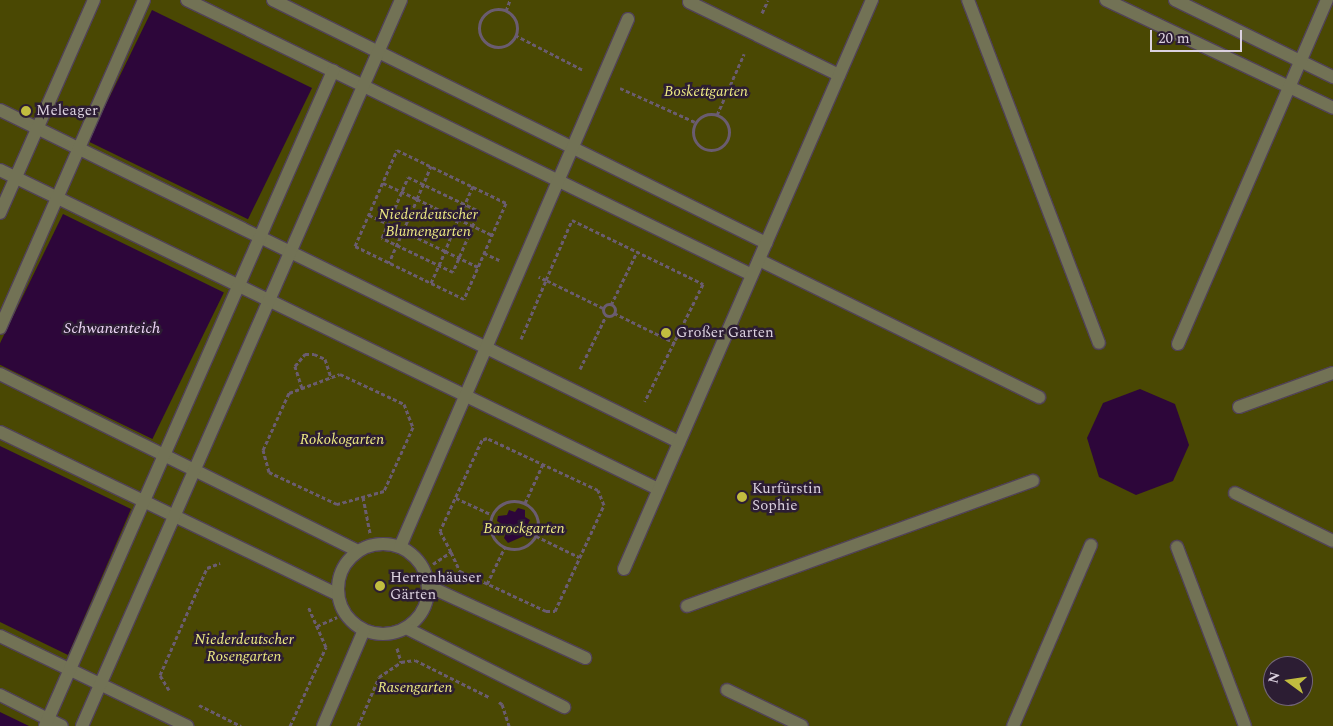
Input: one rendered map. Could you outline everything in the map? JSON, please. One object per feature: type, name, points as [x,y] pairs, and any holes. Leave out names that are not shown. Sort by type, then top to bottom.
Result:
[{"type":"street","points":[[0,213],[94,0]]},
{"type":"street","points":[[0,328],[144,0]]},
{"type":"street","points":[[187,0],[752,275]]},
{"type":"street","points":[[273,0],[766,243]]},
{"type":"street","points":[[82,726],[402,0]]},
{"type":"street","points":[[624,569],[872,0]]},
{"type":"street","points":[[968,0],[1099,342]]},
{"type":"street","points":[[1106,0],[1333,108]]},
{"type":"street","points":[[1175,0],[1333,77]]},
{"type":"street","points":[[1178,344],[1327,0]]},
{"type":"street","points":[[689,2],[839,75]]},
{"type":"street","points":[[400,547],[628,19]]},
{"type":"street","points":[[47,723],[333,71]]},
{"type":"street","points":[[0,110],[679,442]]},
{"type":"street","points":[[0,170],[658,489]]},
{"type":"street","points":[[758,260],[1038,397]]},
{"type":"street","points":[[1239,407],[1333,373]]},
{"type":"street","points":[[0,374],[195,468],[358,551]]},
{"type":"street","points":[[0,432],[338,595]]},
{"type":"street","points":[[687,606],[1034,481]]},
{"type":"street","points":[[1235,493],[1333,541]]},
{"type":"street","points":[[372,545],[400,547],[414,557],[424,570],[428,586],[421,613],[406,628],[387,634],[364,630],[345,614],[338,595],[340,574],[358,551],[372,545]]},
{"type":"street","points":[[1013,726],[1091,545]]},
{"type":"street","points":[[1177,547],[1245,726]]},
{"type":"street","points":[[428,586],[585,658]]},
{"type":"street","points":[[406,628],[564,706]]},
{"type":"street","points":[[323,726],[364,630]]},
{"type":"street","points":[[0,636],[187,726]]},
{"type":"street","points":[[727,690],[802,726]]},
{"type":"street","points":[[0,695],[47,723],[62,726]]},
{"type":"path","points":[[506,11],[510,0]]},
{"type":"path","points":[[717,115],[768,0]]},
{"type":"path","points":[[494,10],[506,11],[514,19],[515,35],[500,46],[488,44],[480,34],[480,22],[494,10]]},
{"type":"path","points":[[705,114],[717,115],[728,127],[728,139],[714,150],[703,148],[693,134],[695,122],[705,114]]},
{"type":"path","points":[[397,150],[506,203],[464,299],[355,246],[383,183],[397,150]]},
{"type":"path","points":[[389,263],[431,166]]},
{"type":"path","points":[[408,177],[479,211],[453,272],[382,238],[402,192],[408,177]]},
{"type":"path","points":[[383,183],[492,235]]},
{"type":"path","points":[[431,283],[473,186]]},
{"type":"path","points":[[369,214],[478,267]]},
{"type":"path","points":[[528,345],[520,341],[572,220],[703,284],[646,402],[638,398]]},
{"type":"path","points":[[603,308],[611,305],[637,252]]},
{"type":"path","points":[[521,268],[603,308],[606,316]]},
{"type":"path","points":[[611,305],[614,313],[675,343]]},
{"type":"path","points":[[580,370],[606,316],[614,313]]},
{"type":"path","points":[[302,388],[295,366],[298,359],[305,354],[314,354],[325,359],[331,378]]},
{"type":"path","points":[[571,365],[588,374]]},
{"type":"path","points":[[340,374],[404,404],[413,427],[384,490],[338,504],[269,472],[263,450],[289,393],[331,378],[340,374]]},
{"type":"path","points":[[487,438],[543,464],[598,490],[604,505],[555,611],[546,611],[460,570],[440,531],[482,440],[487,438]]},
{"type":"path","points":[[524,503],[543,464]]},
{"type":"path","points":[[363,497],[372,545]]},
{"type":"path","points":[[456,498],[492,515]]},
{"type":"path","points":[[509,501],[524,503],[536,513],[536,536],[518,548],[504,547],[491,530],[492,515],[509,501]]},
{"type":"path","points":[[536,536],[580,557]]},
{"type":"path","points":[[487,584],[504,547]]},
{"type":"path","points":[[424,570],[451,552]]},
{"type":"path","points":[[174,693],[166,688],[160,675],[207,568],[221,563],[230,567]]},
{"type":"path","points":[[290,726],[326,648],[309,607],[300,602]]},
{"type":"path","points":[[317,626],[345,614]]},
{"type":"path","points":[[358,726],[379,677],[401,662],[415,660],[502,704],[509,726]]},
{"type":"path","points":[[191,701],[241,726]]},
{"type":"green space","name":"Großer Garten","points":[[0,0],[1333,0],[1333,726],[0,726]]},
{"type":"water","points":[[152,10],[312,88],[248,219],[88,141]]},
{"type":"water","name":"Schwanenteich","points":[[63,214],[224,292],[152,439],[0,365],[0,343]]},
{"type":"water","points":[[1140,389],[1175,404],[1189,445],[1173,481],[1136,495],[1099,477],[1087,438],[1103,403]]},
{"type":"water","points":[[0,446],[131,509],[68,655],[0,622]]},
{"type":"water","points":[[518,508],[525,510],[525,517],[530,520],[528,524],[533,532],[508,543],[504,538],[506,533],[500,530],[503,525],[497,521],[498,516],[507,515],[509,510],[515,512]]},
{"type":"water","points":[[0,712],[29,726],[0,726]]},
{"type":"place","name":"Meleager","points":[[26,111]]},
{"type":"place","name":"Großer Garten","points":[[666,333]]},
{"type":"place","name":"Kurfürstin Sophie","points":[[742,497]]},
{"type":"place","name":"Herrenhäuser Gärten","points":[[380,586]]},
{"type":"park label","name":"Boskettgarten","points":[[706,92]]},
{"type":"park label","name":"Niederdeutscher Blumengarten","points":[[428,222]]},
{"type":"park label","name":"Rokokogarten","points":[[342,440]]},
{"type":"park label","name":"Barockgarten","points":[[524,529]]},
{"type":"park label","name":"Niederdeutscher Rosengarten","points":[[244,648]]},
{"type":"park label","name":"Rasengarten","points":[[415,688]]}]
